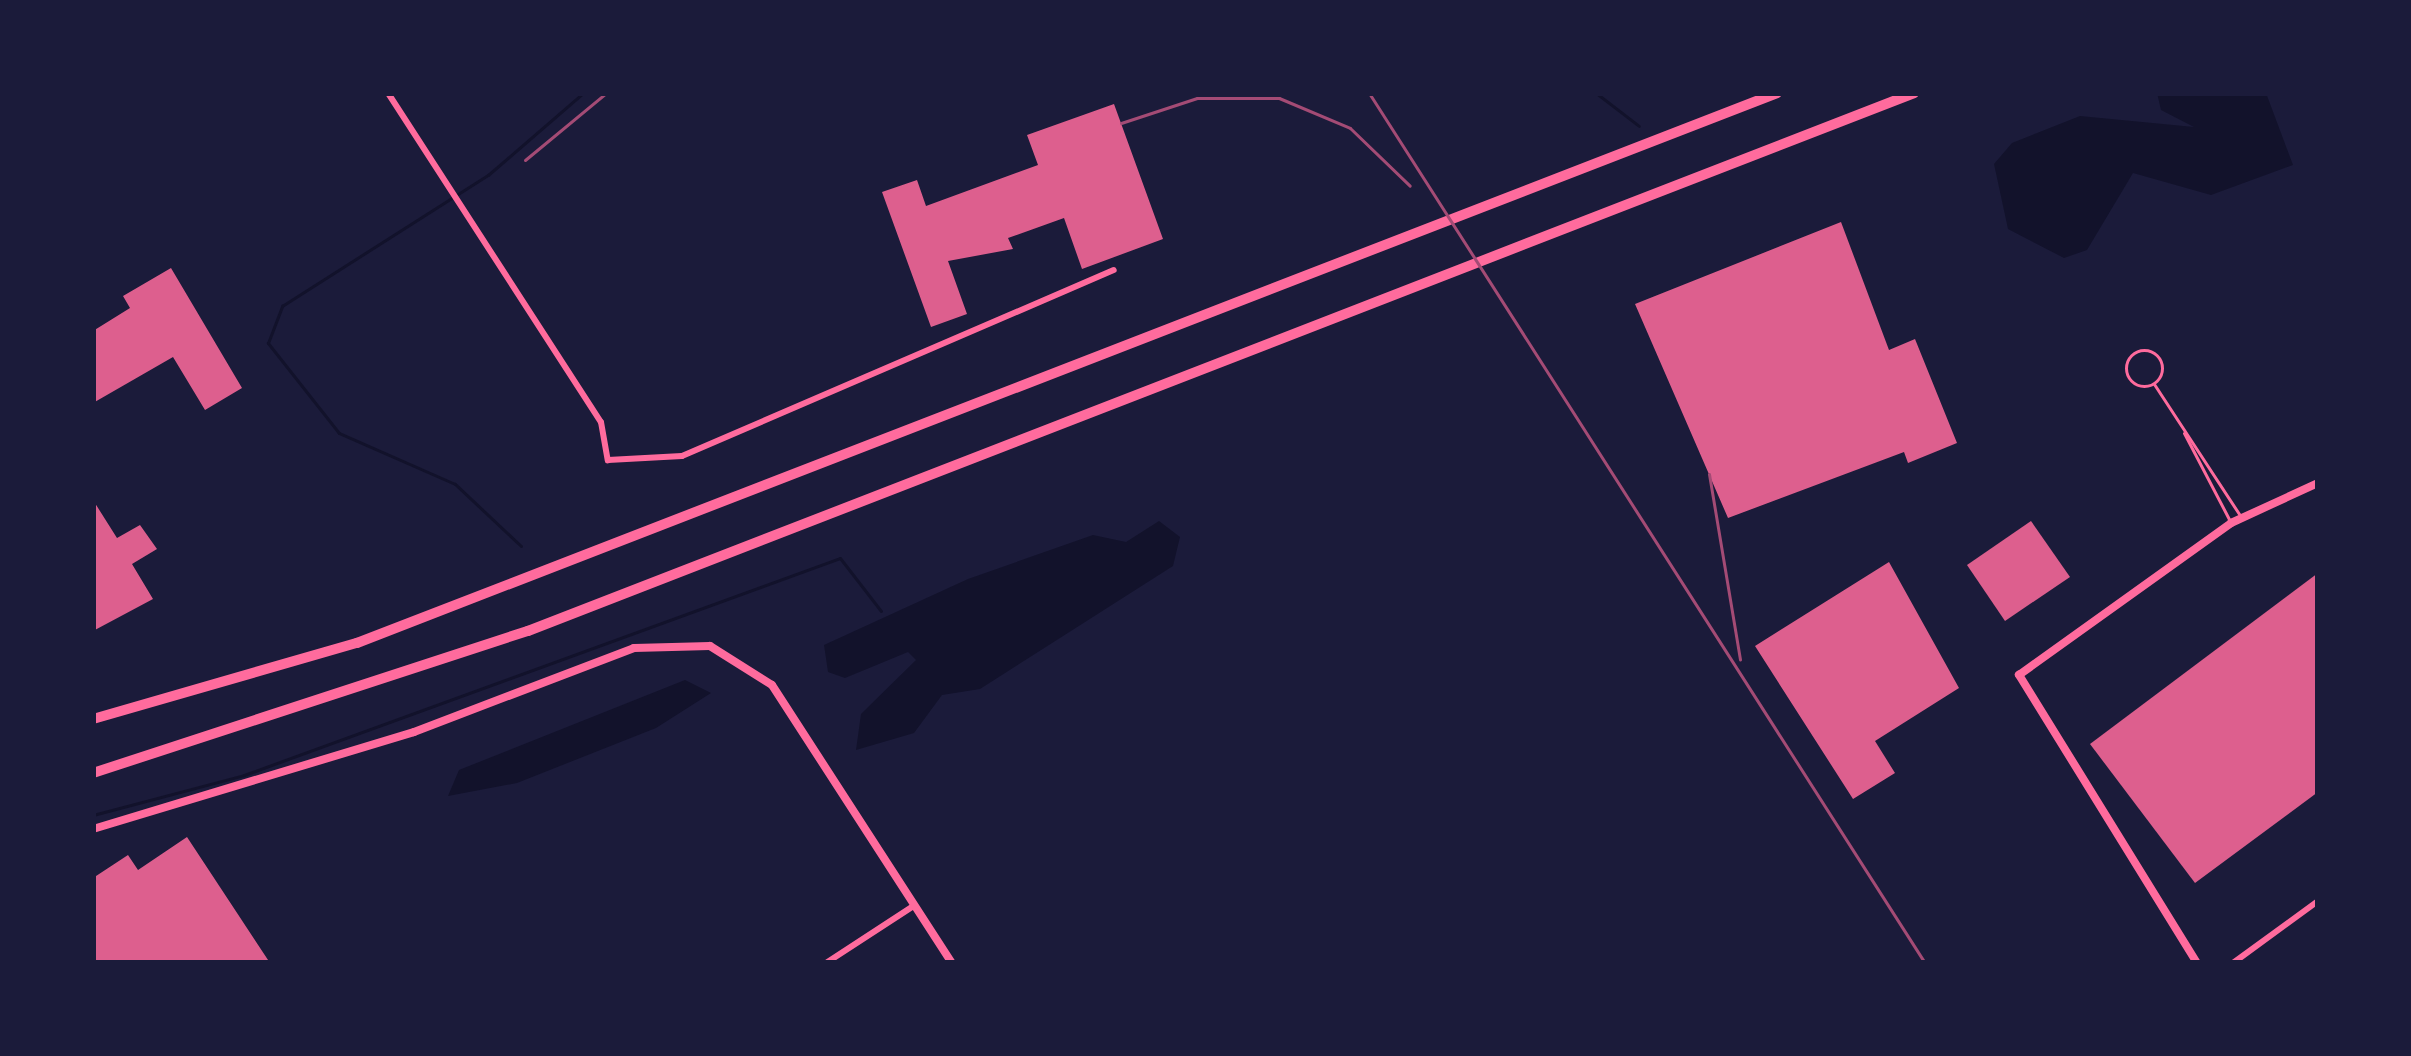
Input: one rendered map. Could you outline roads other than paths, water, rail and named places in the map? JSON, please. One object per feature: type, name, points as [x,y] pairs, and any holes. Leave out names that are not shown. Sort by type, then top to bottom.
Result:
[{"type":"highway","points":[[93,719],[357,643],[1777,93]]},
{"type":"highway","points":[[93,773],[528,631],[1914,93]]},
{"type":"street","points":[[388,93],[602,422],[608,460],[682,456],[1114,270]]},
{"type":"street","points":[[2197,963],[2019,675],[2231,523],[2318,483]]},
{"type":"street","points":[[93,829],[347,754],[634,648],[686,643],[729,653],[772,685],[952,963]]},
{"type":"street","points":[[2233,963],[2318,901]]},
{"type":"street","points":[[826,963],[915,905]]},
{"type":"lane","points":[[2154,384],[2161,361],[2138,351],[2129,378],[2154,384],[2241,518]]},
{"type":"lane","points":[[2184,432],[2231,523]]},
{"type":"waterway","points":[[521,546],[455,484],[339,433],[268,343],[282,306],[488,175],[583,93]]},
{"type":"waterway","points":[[1596,93],[1639,126]]},
{"type":"waterway","points":[[93,815],[244,775],[840,558],[881,611]]},
{"type":"railway","points":[[525,160],[606,93]]},
{"type":"railway","points":[[1369,93],[1925,963]]},
{"type":"railway","points":[[1121,123],[1197,98],[1279,98],[1350,128],[1410,186]]},
{"type":"railway","points":[[1709,474],[1740,659]]}]
